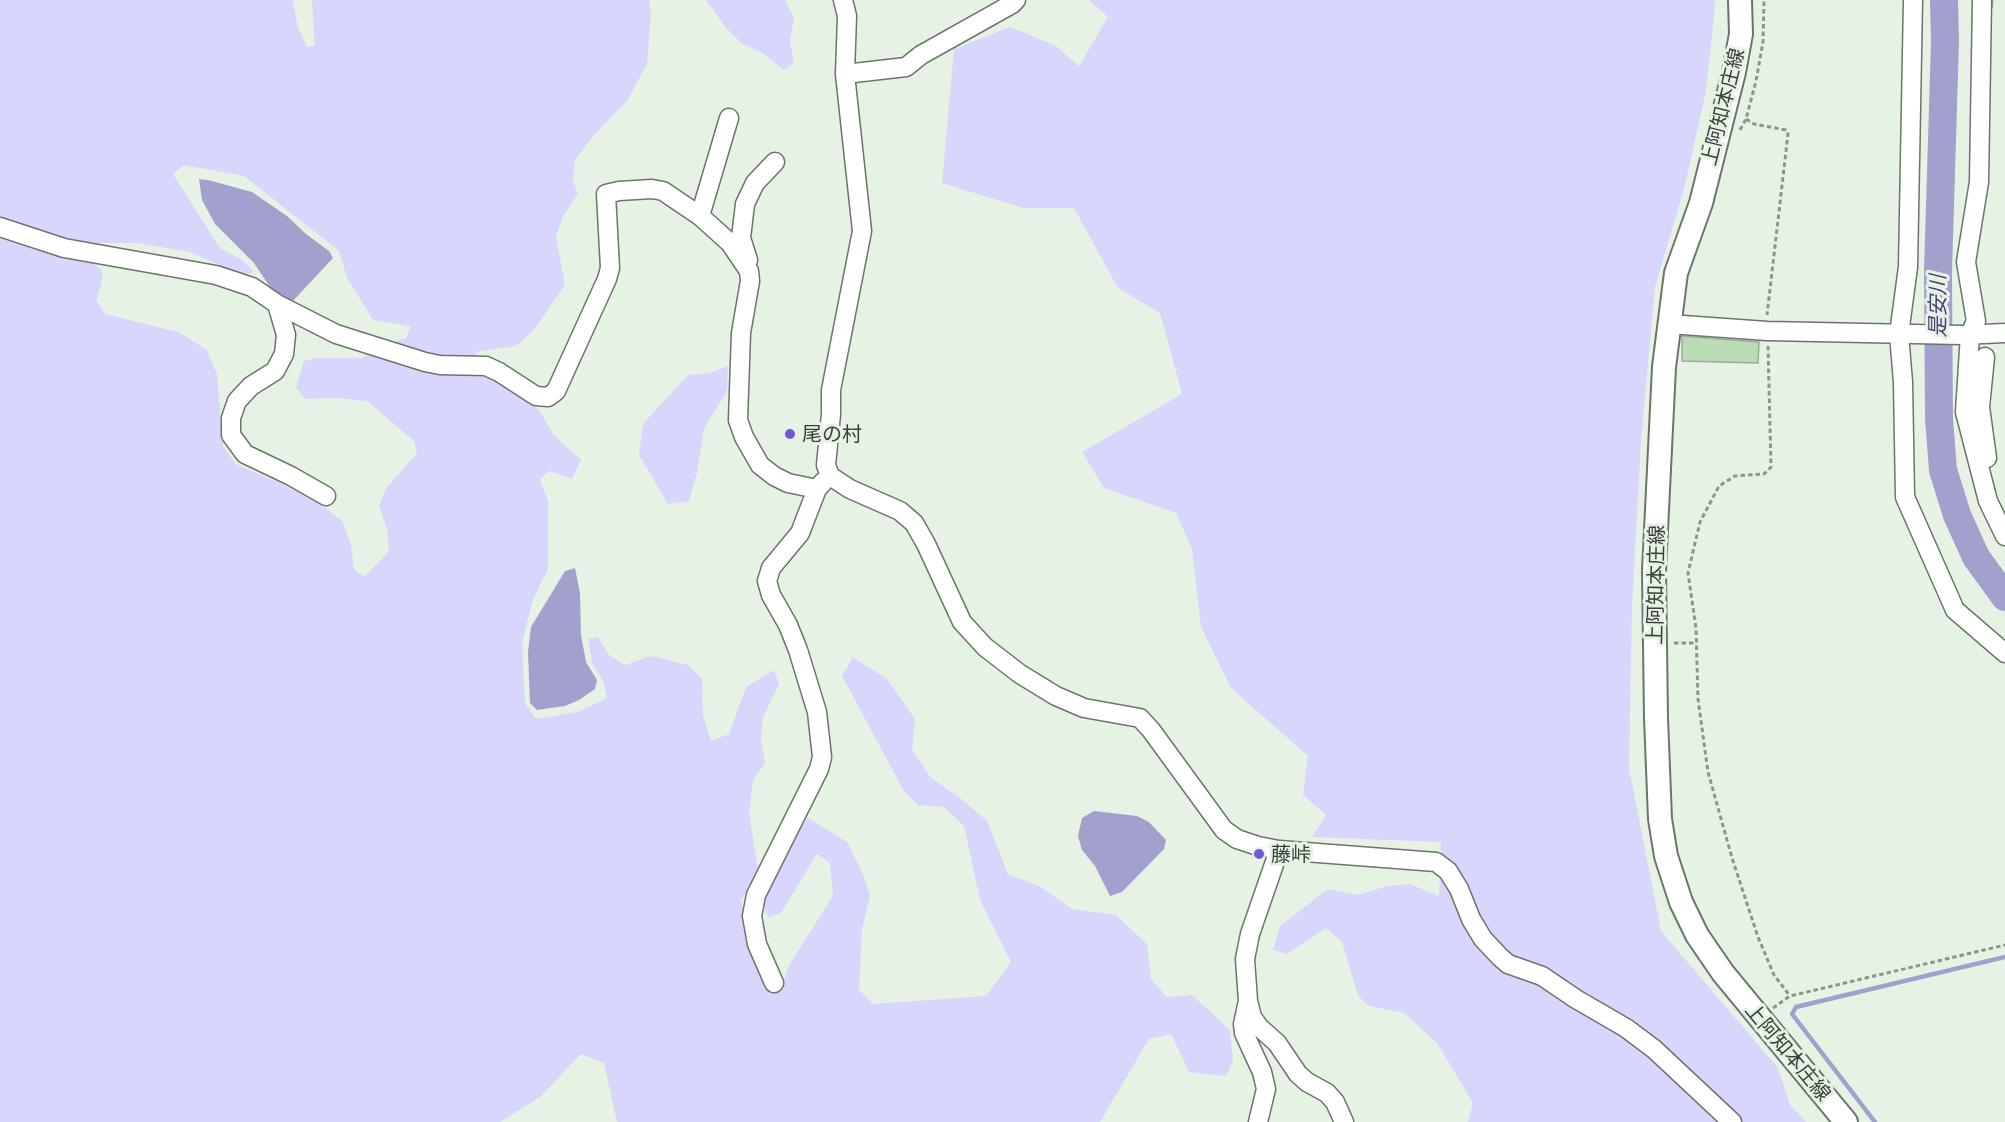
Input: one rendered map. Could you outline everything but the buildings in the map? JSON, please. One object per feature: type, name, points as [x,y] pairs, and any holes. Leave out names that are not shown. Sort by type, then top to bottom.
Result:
[{"type":"main road","name":"上阿知本庄線","points":[[1740,0],[1740,34],[1734,72],[1701,203],[1676,273],[1669,324],[1661,412],[1654,571],[1660,819],[1666,856],[1681,902],[1697,935],[1723,973],[1846,1122]]},
{"type":"street","points":[[774,983],[757,944],[752,916],[756,895],[819,769],[822,757],[817,712],[798,650],[788,625],[771,595],[767,580],[771,567],[800,533],[824,483],[831,414],[831,390],[862,231],[845,74],[847,16],[843,0]]},
{"type":"street","points":[[845,74],[906,66],[1016,0]]},
{"type":"street","points":[[1913,0],[1908,267],[1903,382],[1905,497],[1954,610],[2005,653]]},
{"type":"street","points":[[1982,0],[1978,182],[1966,262],[1976,321],[1966,335],[1965,412],[1988,501],[2005,536]]},
{"type":"street","points":[[700,216],[729,118]]},
{"type":"street","points":[[775,162],[755,183],[744,204],[741,238],[750,281],[741,333],[738,420],[760,465],[788,483],[824,483],[850,489],[900,512],[914,523],[926,544],[962,622],[985,647],[1020,674],[1056,696],[1084,708],[1140,718],[1158,738],[1224,830],[1237,838],[1258,846],[1279,850],[1436,862],[1448,871],[1483,939],[1500,957],[1508,964],[1542,976],[1626,1028],[1654,1049],[1732,1122]]},
{"type":"street","points":[[0,227],[64,248],[216,274],[252,287],[278,304],[336,334],[440,366],[486,366],[536,396],[548,397],[556,391],[607,279],[610,268],[606,194],[619,191],[663,191],[676,198],[730,243],[749,271]]},
{"type":"street","points":[[278,304],[286,335],[284,354],[275,371],[251,386],[237,401],[231,418],[231,435],[245,454],[326,496]]},
{"type":"street","points":[[1669,324],[1767,331],[1966,335],[2005,333]]},
{"type":"street","points":[[1985,357],[1980,407],[1993,491],[1983,515],[2005,551]]},
{"type":"street","points":[[1279,850],[1250,934],[1245,959],[1248,1001],[1252,1017],[1259,1027],[1276,1043],[1302,1078],[1316,1089],[1327,1093],[1335,1102],[1344,1122]]},
{"type":"street","points":[[1248,1001],[1243,1024],[1244,1033],[1262,1072],[1266,1089],[1258,1122]]},
{"type":"path","points":[[1746,119],[1754,124],[1786,130],[1788,134],[1767,307],[1771,467],[1764,474],[1735,476],[1719,486],[1700,522],[1688,573],[1696,628],[1698,699],[1708,772],[1732,858],[1758,937],[1774,975],[1790,996]]},
{"type":"path","points":[[1761,1019],[1790,996],[2005,945]]},
{"type":"shaded area","points":[[0,0],[293,0],[298,28],[307,47],[315,46],[312,0],[649,0],[651,15],[647,64],[627,101],[595,134],[575,160],[573,180],[578,194],[563,216],[556,237],[565,285],[533,331],[516,346],[475,352],[486,370],[507,383],[539,410],[554,435],[581,460],[572,479],[549,471],[540,479],[548,501],[548,569],[533,599],[522,643],[525,703],[536,719],[578,712],[607,698],[603,680],[592,663],[588,639],[598,637],[609,655],[625,665],[651,656],[688,665],[702,679],[703,715],[711,741],[729,734],[746,687],[774,670],[779,684],[763,717],[761,740],[765,763],[753,780],[749,813],[758,869],[741,901],[750,942],[766,988],[782,986],[789,965],[833,896],[830,863],[817,854],[781,913],[768,918],[763,903],[793,838],[808,818],[847,842],[863,874],[870,896],[862,929],[859,990],[873,1004],[986,996],[1011,962],[980,900],[964,826],[944,807],[918,805],[904,791],[842,676],[853,657],[887,679],[915,719],[912,749],[930,777],[987,821],[1008,874],[1041,887],[1072,909],[1116,915],[1147,944],[1151,979],[1167,997],[1192,995],[1230,1030],[1233,1061],[1226,1076],[1189,1072],[1171,1034],[1149,1039],[1100,1122],[617,1122],[604,1063],[581,1054],[540,1097],[500,1122],[0,1122]],"holes":[[[184,165],[244,176],[339,251],[347,278],[373,320],[411,326],[406,338],[389,343],[362,358],[317,358],[304,361],[296,388],[305,399],[337,398],[367,401],[414,441],[417,453],[387,487],[379,506],[387,529],[389,551],[364,577],[354,569],[351,545],[342,521],[311,497],[236,464],[223,446],[217,374],[207,350],[178,332],[105,314],[96,300],[103,272],[92,261],[95,243],[137,243],[190,252],[243,275],[254,272],[242,260],[220,248],[173,174]]]},
{"type":"shaded area","points":[[706,0],[785,0],[794,18],[790,41],[794,63],[784,70],[761,52],[742,44],[727,29]]},
{"type":"shaded area","points":[[1089,0],[1714,0],[1706,91],[1684,189],[1655,287],[1641,441],[1632,607],[1629,768],[1661,931],[1778,1068],[1790,1105],[1806,1122],[1468,1122],[1473,1103],[1437,1043],[1404,1013],[1369,1006],[1358,996],[1342,942],[1326,928],[1287,954],[1273,950],[1280,926],[1328,889],[1358,895],[1387,886],[1410,884],[1439,896],[1441,842],[1312,837],[1326,815],[1303,795],[1308,756],[1231,688],[1201,627],[1192,549],[1176,513],[1104,488],[1082,452],[1182,394],[1160,313],[1118,288],[1074,208],[1023,208],[942,183],[954,49],[1010,27],[1056,46],[1079,66],[1108,17]]},
{"type":"shaded area","points":[[199,179],[252,192],[287,216],[329,251],[333,258],[291,303],[276,296],[254,263],[215,224],[202,200]]},
{"type":"shaded area","points":[[728,366],[727,391],[704,429],[697,473],[689,501],[668,504],[639,455],[643,424],[688,375],[710,373]]},
{"type":"shaded area","points":[[575,568],[580,593],[581,635],[586,662],[597,680],[595,689],[565,706],[537,710],[530,703],[528,652],[531,627],[565,571]]},
{"type":"shaded area","points":[[1094,811],[1137,816],[1149,822],[1166,840],[1164,849],[1122,892],[1110,896],[1095,866],[1082,850],[1078,836],[1082,818]]},
{"type":"waterway","name":"是安川","points":[[1944,0],[1945,41],[1938,271],[1939,419],[1943,470],[1957,515],[1976,557],[2005,597]]},
{"type":"waterway","points":[[1991,0],[1991,6]]},
{"type":"waterway","points":[[1875,1122],[1792,1014],[1796,1007],[2005,957]]},
{"type":"place","name":"尾の村","points":[[790,434]]},
{"type":"place","name":"藤峠","points":[[1259,854]]}]
